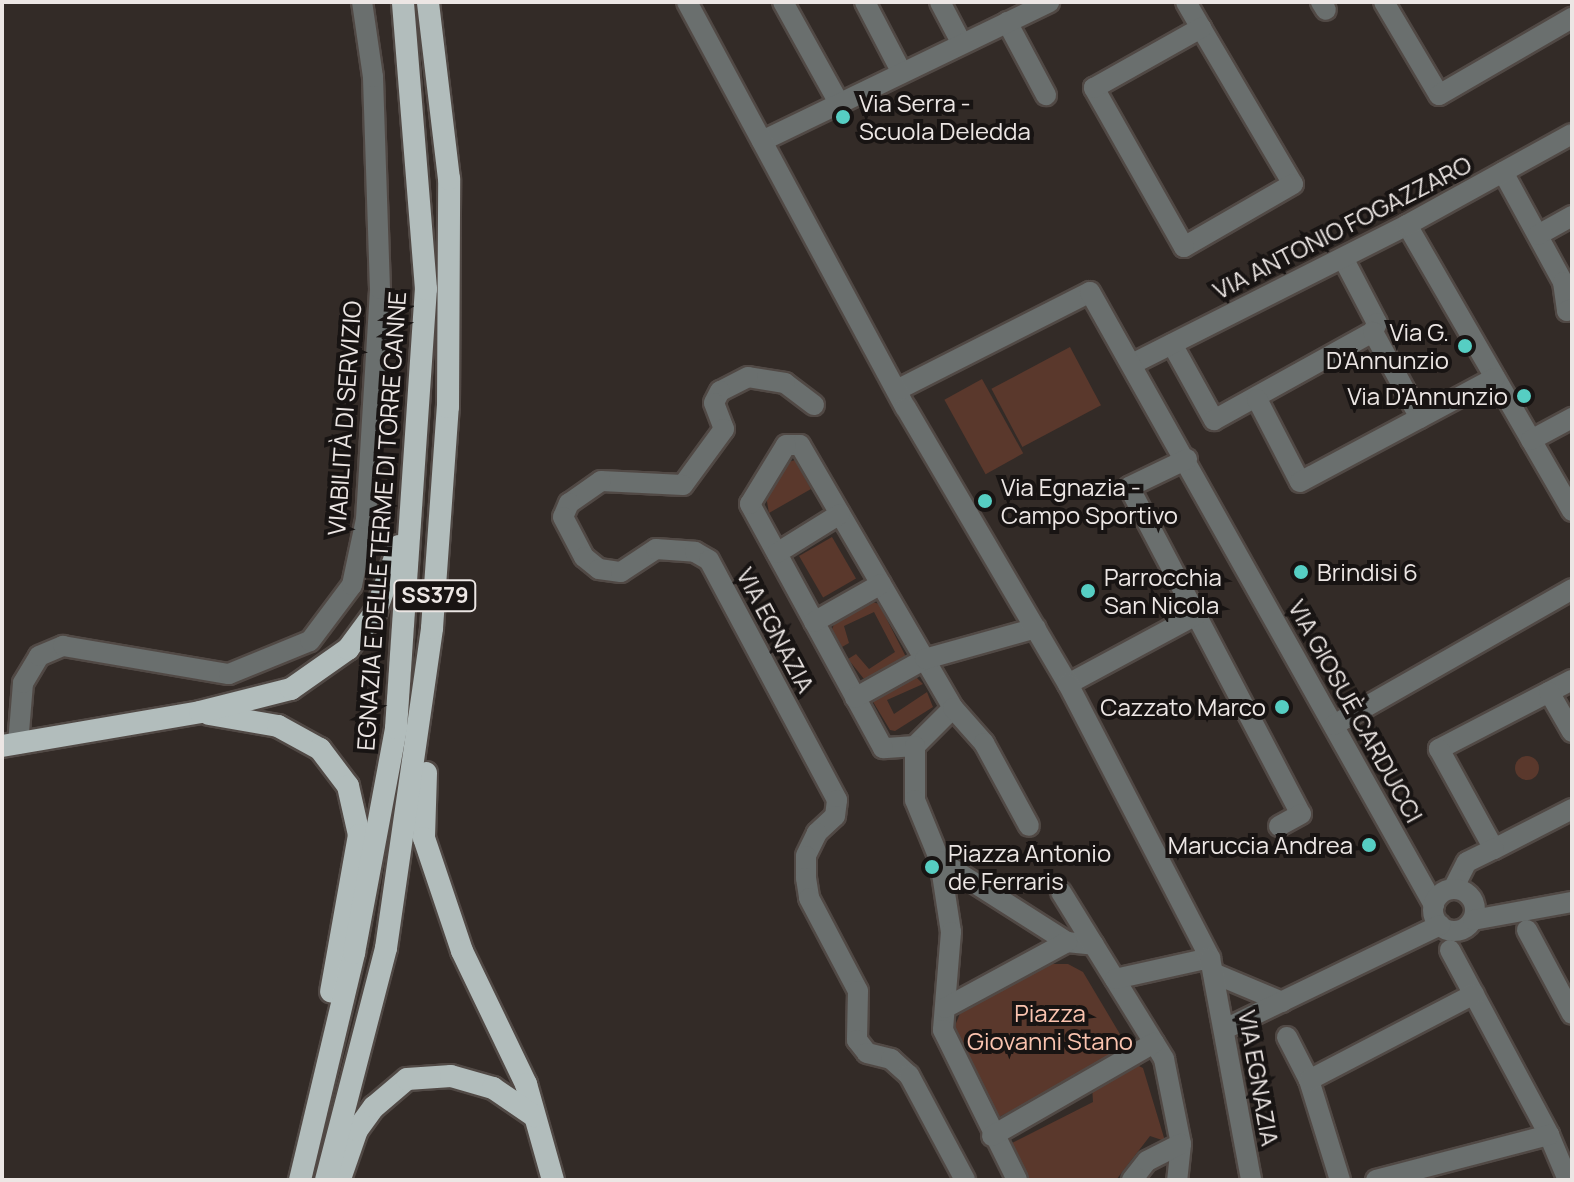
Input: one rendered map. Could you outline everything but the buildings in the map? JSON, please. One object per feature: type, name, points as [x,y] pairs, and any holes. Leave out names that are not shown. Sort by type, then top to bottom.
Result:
[{"type":"highway","name":"EGNAZIA E DELLE TERME DI TORRE CANNE","points":[[300,1180],[329,1060],[396,728],[406,526],[426,289],[403,2]]},
{"type":"highway","name":"SS379","points":[[326,1180],[386,948],[432,628],[448,407],[449,179],[428,2]]},
{"type":"highway","points":[[10,745],[200,712],[291,689],[348,649],[376,611],[406,526]]},
{"type":"highway","points":[[432,628],[424,838],[462,951],[526,1084],[553,1180]]},
{"type":"highway","points":[[200,712],[278,726],[320,749],[348,786],[359,835],[323,1036],[329,1060]]},
{"type":"highway","points":[[339,1180],[357,1130],[374,1107],[407,1079],[451,1076],[479,1084],[534,1116]]},
{"type":"street","name":"VIABILITÀ DI SERVIZIO","points":[[10,745],[23,683],[39,656],[63,646],[229,674],[310,641],[352,585],[366,519],[380,289],[373,77],[362,2]]},
{"type":"street","name":"VIA EGNAZIA","points":[[687,2],[897,390],[1068,684],[1211,965],[1251,1180]]},
{"type":"street","points":[[783,2],[839,103]]},
{"type":"street","points":[[865,2],[902,73]]},
{"type":"street","points":[[940,2],[962,44]]},
{"type":"street","points":[[762,141],[962,44],[1013,14],[1049,2]]},
{"type":"street","points":[[1186,2],[1293,184],[1184,247],[1094,88],[1201,28]]},
{"type":"street","points":[[1384,2],[1439,95],[1572,18]]},
{"type":"street","points":[[1013,14],[1046,95]]},
{"type":"street","name":"VIA ANTONIO FOGAZZARO","points":[[1134,363],[1407,225],[1572,134]]},
{"type":"street","points":[[1503,172],[1563,282],[1567,311],[1572,309]]},
{"type":"street","points":[[1538,235],[1572,216]]},
{"type":"street","points":[[1407,225],[1572,510]]},
{"type":"street","points":[[1172,344],[1214,420],[1257,399],[1373,332],[1377,323],[1343,258]]},
{"type":"street","name":"VIA GIOSUÈ CARDUCCI","points":[[897,390],[1090,292],[1134,363],[1434,905]]},
{"type":"street","points":[[1373,332],[1420,418]]},
{"type":"street","name":"VIA EGNAZIA","points":[[814,405],[785,383],[748,377],[720,391],[714,403],[724,429],[683,485],[601,481],[569,503],[563,517],[584,557],[599,569],[621,572],[656,549],[695,552],[709,560],[837,800],[835,816],[817,833],[806,856],[806,878],[809,898],[858,991],[857,1040],[867,1053],[891,1059],[909,1075],[965,1180]]},
{"type":"street","points":[[1257,399],[1300,482],[1495,378]]},
{"type":"street","points":[[1531,440],[1572,418]]},
{"type":"street","points":[[953,708],[915,746],[883,748],[750,504],[786,445],[800,445],[953,708],[984,743],[1029,826]]},
{"type":"street","points":[[1187,459],[1129,487],[1301,814],[1279,826]]},
{"type":"street","points":[[777,553],[840,514]]},
{"type":"street","points":[[814,622],[881,584]]},
{"type":"street","points":[[1334,725],[1572,589]]},
{"type":"street","points":[[1068,684],[1196,615]]},
{"type":"street","points":[[855,698],[925,659],[1036,628]]},
{"type":"street","points":[[1494,849],[1439,749],[1572,680]]},
{"type":"street","points":[[1549,692],[1572,732]]},
{"type":"street","points":[[915,746],[915,800],[940,861],[951,962],[943,1030],[992,1136],[1017,1180]]},
{"type":"street","points":[[1440,925],[1434,905],[1453,889],[1467,862],[1572,809]]},
{"type":"street","points":[[940,861],[1067,942],[1094,945]]},
{"type":"street","points":[[1453,889],[1469,895],[1473,920]]},
{"type":"street","points":[[1061,892],[1164,1059],[1181,1144],[1177,1180]]},
{"type":"street","points":[[1225,1029],[1440,925],[1460,930],[1473,920],[1572,902]]},
{"type":"street","points":[[1527,930],[1572,1014]]},
{"type":"street","points":[[945,1008],[1067,942]]},
{"type":"street","points":[[1450,950],[1549,1135],[1568,1180]]},
{"type":"street","points":[[1115,979],[1211,965],[1282,1002]]},
{"type":"street","points":[[1309,1080],[1474,994]]},
{"type":"street","points":[[1287,1037],[1309,1080],[1340,1180]]},
{"type":"street","points":[[992,1136],[1154,1043]]},
{"type":"street","points":[[1376,1180],[1549,1135]]},
{"type":"street","points":[[1132,1180],[1147,1161],[1181,1144]]},
{"type":"green space","points":[[1070,347],[1101,405],[1022,447],[991,389]]},
{"type":"green space","points":[[982,379],[1023,453],[986,474],[944,400]]},
{"type":"green space","points":[[795,460],[811,489],[769,513],[766,496],[785,463]]},
{"type":"green space","points":[[832,537],[856,579],[823,598],[799,556]]},
{"type":"green space","points":[[870,601],[879,604],[906,657],[864,679],[848,659],[856,654],[869,669],[895,652],[874,612],[844,626],[849,643],[842,647],[832,629],[836,620]]},
{"type":"green space","points":[[912,673],[923,684],[887,700],[894,714],[927,692],[933,707],[895,731],[890,730],[872,700]]},
{"type":"green space","points":[[1527,756],[1535,760],[1539,768],[1535,776],[1527,780],[1519,776],[1515,768],[1519,760]]},
{"type":"green space","name":"Piazza Giovanni Stano","points":[[1049,964],[1068,964],[1083,972],[1130,1051],[997,1118],[954,1028],[961,1011]]},
{"type":"green space","name":"Piazza Giovanni Stano","points":[[1137,1065],[1143,1068],[1165,1141],[1150,1136],[1116,1180],[1025,1180],[1010,1144],[1093,1102],[1092,1086]]},
{"type":"place","name":"Via Serra - Scuola Deledda","points":[[843,117]]},
{"type":"place","name":"Via G. D'Annunzio","points":[[1465,346]]},
{"type":"place","name":"Via D'Annunzio","points":[[1524,396]]},
{"type":"place","name":"Via Egnazia - Campo Sportivo","points":[[985,501]]},
{"type":"place","name":"Brindisi 6","points":[[1301,572]]},
{"type":"place","name":"Parrocchia San Nicola","points":[[1088,591]]},
{"type":"place","name":"Cazzato Marco","points":[[1282,707]]},
{"type":"place","name":"Maruccia Andrea","points":[[1369,845]]},
{"type":"place","name":"Piazza Antonio de Ferraris","points":[[932,867]]}]
